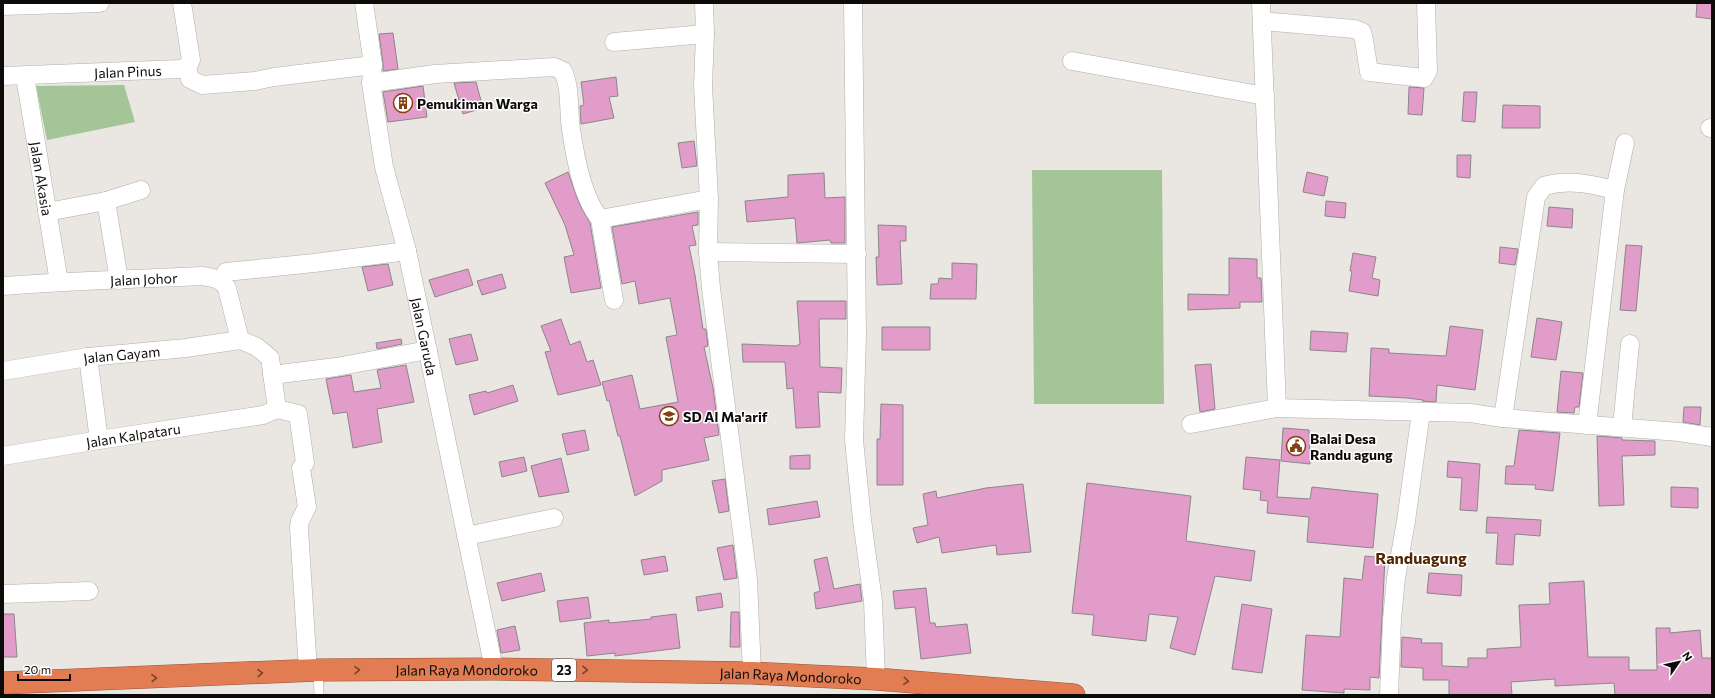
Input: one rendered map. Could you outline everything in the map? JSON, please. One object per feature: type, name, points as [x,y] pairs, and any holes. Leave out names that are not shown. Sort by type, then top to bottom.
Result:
[{"type":"highway","name":"Jalan Raya Mondoroko","points":[[3,683],[313,671],[494,669],[752,673],[876,679],[1074,695]]},
{"type":"street","points":[[3,6],[100,3]]},
{"type":"street","points":[[182,3],[191,60],[187,67],[190,79],[202,85],[255,81],[274,77],[435,74],[554,67],[563,71],[568,81],[571,129],[578,162],[587,199],[592,210],[600,219],[614,300]]},
{"type":"street","name":"Jalan Garuda","points":[[364,3],[384,166],[407,251],[494,669]]},
{"type":"street","points":[[704,3],[704,86],[709,199],[708,252],[732,462],[748,580],[752,673]]},
{"type":"street","points":[[853,3],[853,85],[857,254],[857,333],[854,440],[862,520],[873,601],[876,679]]},
{"type":"street","points":[[1277,408],[1262,12],[1354,29],[1362,32],[1369,72],[1424,78],[1428,71],[1426,3]]},
{"type":"street","points":[[614,42],[705,34]]},
{"type":"street","points":[[1072,61],[1265,96]]},
{"type":"street","name":"Jalan Pinus","points":[[3,76],[173,69],[187,67]]},
{"type":"street","name":"Jalan Akasia","points":[[25,76],[59,282]]},
{"type":"street","points":[[1587,425],[1615,190],[1625,143]]},
{"type":"street","points":[[1503,418],[1536,197],[1544,186],[1558,182],[1588,183],[1615,190]]},
{"type":"street","points":[[47,212],[106,201],[141,190]]},
{"type":"street","points":[[600,219],[709,199]]},
{"type":"street","points":[[106,201],[119,280]]},
{"type":"street","points":[[226,272],[314,263],[407,251]]},
{"type":"street","points":[[708,252],[857,254]]},
{"type":"street","name":"Jalan Johor","points":[[3,286],[59,282],[201,276],[212,277],[223,282],[227,288],[240,340]]},
{"type":"street","points":[[240,340],[257,346],[270,358],[272,375],[270,412],[298,414],[305,463],[301,468],[307,507],[300,521],[299,528],[313,671]]},
{"type":"street","name":"Jalan Gayam","points":[[3,371],[88,357],[186,348],[240,340]]},
{"type":"street","points":[[1622,427],[1630,344]]},
{"type":"street","points":[[272,375],[336,367],[428,350]]},
{"type":"street","points":[[88,357],[99,440]]},
{"type":"street","points":[[1191,424],[1277,408],[1470,413],[1503,418],[1679,432],[1712,437]]},
{"type":"street","name":"Jalan Kalpataru","points":[[3,456],[270,412]]},
{"type":"street","points":[[1389,695],[1392,619],[1396,578],[1406,521],[1421,412]]},
{"type":"street","points":[[466,536],[554,518]]},
{"type":"street","points":[[3,594],[89,591]]},
{"type":"lane","points":[[313,671],[319,695]]},
{"type":"green space","points":[[124,85],[135,122],[47,140],[36,86]]},
{"type":"green space","points":[[1032,170],[1162,170],[1164,404],[1034,404]]},
{"type":"building","points":[[1697,3],[1712,3],[1712,19],[1696,17]]},
{"type":"building","points":[[393,33],[398,69],[383,71],[379,34]]},
{"type":"building","points":[[616,77],[618,96],[609,97],[614,118],[581,124],[580,106],[584,105],[581,82]]},
{"type":"building","points":[[476,82],[483,108],[463,114],[454,83]]},
{"type":"building","name":"Pemukiman Warga","points":[[423,86],[427,117],[388,122],[383,92]]},
{"type":"building","points":[[1409,87],[1424,88],[1422,115],[1408,114]]},
{"type":"building","points":[[1464,92],[1477,92],[1475,122],[1462,121]]},
{"type":"building","points":[[1503,105],[1540,106],[1540,128],[1502,128]]},
{"type":"building","points":[[694,141],[697,166],[682,168],[678,143]]},
{"type":"building","points":[[1457,155],[1471,155],[1470,178],[1457,177]]},
{"type":"building","points":[[568,172],[579,203],[590,223],[601,288],[571,293],[564,257],[574,255],[565,225],[545,183]]},
{"type":"building","points":[[1307,172],[1328,177],[1324,196],[1303,192]]},
{"type":"building","points":[[824,173],[825,198],[845,197],[845,243],[831,243],[830,240],[797,243],[795,218],[747,222],[745,201],[788,197],[788,175]]},
{"type":"building","points":[[1326,201],[1346,203],[1345,218],[1325,216]]},
{"type":"building","points":[[1549,207],[1573,209],[1572,228],[1547,226]]},
{"type":"building","points":[[698,212],[698,225],[692,226],[696,245],[689,246],[703,329],[706,329],[708,346],[704,347],[713,388],[719,435],[704,438],[709,460],[662,470],[662,481],[635,496],[620,436],[618,436],[609,400],[607,401],[602,382],[632,375],[640,409],[678,402],[666,337],[677,335],[670,298],[639,304],[635,281],[622,284],[612,227]]},
{"type":"building","points":[[878,225],[906,226],[906,241],[900,241],[902,284],[877,285],[876,257],[879,257]]},
{"type":"building","points":[[1626,245],[1642,246],[1636,311],[1620,310]]},
{"type":"building","points":[[1500,247],[1518,249],[1515,265],[1499,263]]},
{"type":"building","points":[[1353,253],[1376,257],[1372,278],[1380,280],[1378,296],[1349,291]]},
{"type":"building","points":[[1229,258],[1257,259],[1257,278],[1261,278],[1262,302],[1240,302],[1240,308],[1188,310],[1188,294],[1229,295]]},
{"type":"building","points":[[952,263],[977,264],[976,299],[930,299],[931,284],[938,284],[939,278],[952,279]]},
{"type":"building","points":[[388,264],[393,285],[368,291],[362,267]]},
{"type":"building","points":[[468,269],[473,285],[435,297],[429,280]]},
{"type":"building","points":[[502,274],[506,288],[482,295],[477,281]]},
{"type":"building","points":[[797,301],[846,301],[846,319],[819,319],[820,367],[842,368],[841,393],[818,392],[820,427],[796,428],[793,388],[787,389],[785,362],[743,362],[742,344],[796,346],[800,344]]},
{"type":"building","points":[[1537,318],[1562,322],[1556,360],[1531,357]]},
{"type":"building","points":[[561,319],[570,345],[580,341],[587,362],[593,360],[601,385],[558,395],[545,352],[551,351],[541,326]]},
{"type":"building","points":[[1450,326],[1483,330],[1475,390],[1437,385],[1436,402],[1407,398],[1369,396],[1371,348],[1389,349],[1389,353],[1446,356]]},
{"type":"building","points":[[882,327],[930,327],[930,350],[882,350]]},
{"type":"building","points":[[1311,331],[1348,333],[1346,352],[1310,350]]},
{"type":"building","points":[[471,334],[478,360],[456,365],[449,339]]},
{"type":"building","points":[[401,339],[402,344],[377,349],[376,343]]},
{"type":"building","points":[[1211,364],[1215,409],[1200,412],[1195,365]]},
{"type":"building","points":[[406,365],[414,402],[377,409],[382,442],[353,448],[347,412],[333,414],[326,379],[351,375],[354,392],[381,388],[377,370]]},
{"type":"building","points":[[1561,371],[1583,373],[1579,407],[1575,407],[1574,413],[1557,412]]},
{"type":"building","points":[[513,385],[518,401],[474,415],[469,395],[486,391],[487,393]]},
{"type":"building","points":[[881,404],[903,405],[903,485],[877,485],[877,439],[880,439]]},
{"type":"building","points":[[1684,407],[1701,407],[1700,425],[1683,422]]},
{"type":"building","name":"Balai Desa Randu agung","points":[[1283,428],[1309,430],[1310,464],[1281,461]]},
{"type":"building","points":[[585,430],[589,450],[567,455],[562,434]]},
{"type":"building","points":[[1519,430],[1560,433],[1553,491],[1535,489],[1536,485],[1505,484],[1506,466],[1514,466]]},
{"type":"building","points":[[1597,436],[1622,438],[1622,440],[1655,441],[1655,455],[1622,456],[1624,505],[1599,506]]},
{"type":"building","points":[[810,455],[810,469],[790,469],[790,456]]},
{"type":"building","points":[[524,457],[527,471],[502,477],[499,462]]},
{"type":"building","points":[[1246,457],[1280,460],[1277,497],[1310,499],[1312,487],[1378,494],[1373,548],[1307,542],[1309,517],[1267,513],[1268,501],[1260,500],[1261,491],[1243,489]]},
{"type":"building","points":[[561,458],[569,492],[539,497],[531,466]]},
{"type":"building","points":[[1448,461],[1480,464],[1477,511],[1460,510],[1462,478],[1447,477]]},
{"type":"building","points":[[725,479],[729,511],[719,513],[712,481]]},
{"type":"building","points":[[1087,483],[1191,496],[1186,541],[1255,551],[1251,581],[1215,576],[1195,655],[1170,648],[1178,617],[1149,614],[1146,641],[1092,635],[1094,615],[1072,613]]},
{"type":"building","points":[[1023,484],[1031,552],[997,555],[996,545],[942,553],[939,537],[917,543],[913,528],[928,525],[923,494],[936,491],[937,498],[986,488]]},
{"type":"building","points":[[1671,487],[1698,488],[1698,508],[1671,507]]},
{"type":"building","points":[[817,501],[820,517],[769,525],[767,509]]},
{"type":"building","points":[[1487,517],[1541,520],[1540,536],[1515,534],[1513,565],[1496,564],[1498,533],[1486,533]]},
{"type":"building","points":[[733,545],[737,578],[724,580],[717,548]]},
{"type":"building","points":[[665,556],[668,571],[644,575],[641,560]]},
{"type":"building","points":[[1365,556],[1385,558],[1379,678],[1370,677],[1370,690],[1344,689],[1344,693],[1302,690],[1306,635],[1340,637],[1344,578],[1362,580]]},
{"type":"building","points":[[827,557],[834,589],[860,584],[862,601],[816,609],[814,593],[820,591],[814,560]]},
{"type":"building","points":[[541,573],[545,591],[502,601],[497,583]]},
{"type":"building","points":[[1429,573],[1462,575],[1461,596],[1427,593]]},
{"type":"building","points":[[1584,581],[1588,657],[1629,657],[1629,670],[1657,670],[1656,628],[1670,628],[1670,633],[1700,630],[1702,658],[1712,658],[1712,695],[1615,695],[1614,683],[1555,686],[1555,679],[1511,682],[1512,695],[1449,695],[1449,680],[1423,680],[1423,668],[1401,667],[1402,637],[1422,639],[1421,643],[1442,643],[1442,666],[1468,667],[1468,658],[1487,658],[1487,649],[1521,647],[1519,605],[1550,604],[1549,583]]},
{"type":"building","points":[[926,588],[930,623],[935,623],[936,627],[967,624],[971,653],[921,659],[915,607],[895,609],[893,591]]},
{"type":"building","points":[[721,593],[723,607],[698,611],[696,597]]},
{"type":"building","points":[[588,597],[591,618],[560,622],[557,601]]},
{"type":"building","points":[[1242,604],[1272,609],[1262,673],[1232,669]]},
{"type":"building","points":[[731,612],[739,612],[740,647],[730,647]]},
{"type":"building","points":[[3,614],[14,614],[17,657],[3,657]]},
{"type":"building","points":[[676,614],[680,648],[615,656],[615,653],[587,656],[584,623],[609,620],[609,623],[651,619],[651,617]]},
{"type":"building","points":[[515,626],[520,650],[501,653],[497,630]]},
{"type":"place","name":"Pemukiman Warga","points":[[403,103]]},
{"type":"place","name":"SD Al Ma'arif","points":[[669,416]]},
{"type":"place","name":"Balai Desa Randu agung","points":[[1296,446]]},
{"type":"district","name":"Randuagung","points":[[1421,557]]}]
